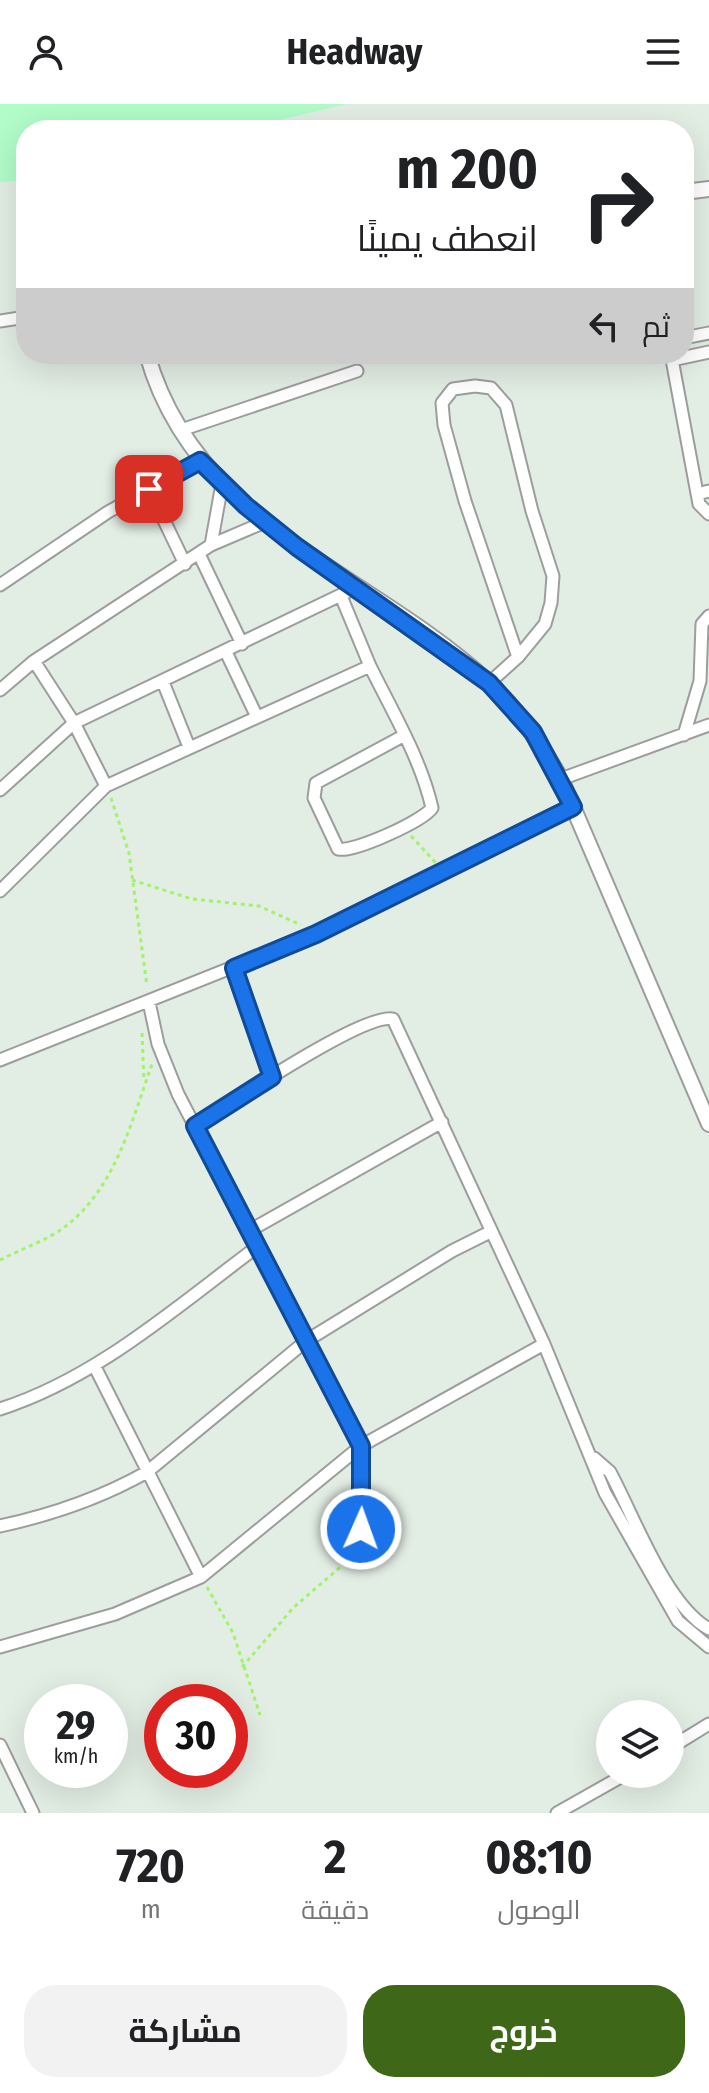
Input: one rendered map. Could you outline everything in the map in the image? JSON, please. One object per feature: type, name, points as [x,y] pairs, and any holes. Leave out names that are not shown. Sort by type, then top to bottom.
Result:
[{"type":"street","points":[[150,364],[181,430],[200,461],[222,484],[347,591],[489,683],[533,732],[561,779],[709,1124]]},
{"type":"street","points":[[674,364],[703,493],[699,504],[709,514]]},
{"type":"street","points":[[181,430],[357,371]]},
{"type":"street","points":[[489,683],[518,657],[545,624],[553,576],[532,511],[506,405],[491,388],[475,386],[453,389],[442,403],[444,425],[465,501],[518,657]]},
{"type":"street","points":[[0,585],[108,512],[200,461]]},
{"type":"street","points":[[211,545],[222,484]]},
{"type":"street","points":[[149,489],[185,564]]},
{"type":"street","points":[[0,690],[34,661],[211,545],[265,522]]},
{"type":"street","points":[[199,554],[242,644]]},
{"type":"street","points":[[0,790],[74,723],[347,591]]},
{"type":"street","points":[[347,591],[370,666],[403,736],[432,808],[426,815],[351,849],[338,849],[313,790],[322,777],[403,736]]},
{"type":"street","points":[[684,735],[705,680],[702,624],[709,616]]},
{"type":"street","points":[[226,652],[257,717]]},
{"type":"street","points":[[34,661],[74,723],[106,786]]},
{"type":"street","points":[[0,891],[106,786],[370,666]]},
{"type":"street","points":[[163,682],[189,747]]},
{"type":"street","points":[[561,779],[709,725]]},
{"type":"street","points":[[0,1060],[150,1007],[316,934],[573,807]]},
{"type":"street","points":[[234,968],[272,1077]]},
{"type":"street","points":[[150,1007],[158,1044],[195,1126],[361,1446],[363,1509],[359,1549]]},
{"type":"street","points":[[195,1126],[338,1039],[387,1017],[398,1025],[594,1458],[610,1472],[689,1633],[709,1647]]},
{"type":"street","points":[[249,1231],[442,1122]]},
{"type":"street","points":[[0,1526],[91,1499],[147,1472],[306,1341],[452,1251],[490,1232]]},
{"type":"street","points":[[0,1393],[4,1408],[36,1397],[95,1367],[257,1247]]},
{"type":"street","points":[[0,1647],[115,1614],[201,1577],[361,1446],[544,1344]]},
{"type":"street","points":[[95,1367],[201,1577]]},
{"type":"street","points":[[672,1600],[709,1629]]},
{"type":"street","points":[[684,1739],[709,1724]]},
{"type":"street","points":[[0,1745],[33,1813]]},
{"type":"street","points":[[557,1813],[601,1788]]},
{"type":"path","points":[[106,786],[123,828],[150,1007],[141,1033],[144,1084]]},
{"type":"path","points":[[392,831],[411,836],[422,845],[441,871]]},
{"type":"path","points":[[132,880],[192,899],[259,906],[316,934]]},
{"type":"path","points":[[0,1260],[66,1226],[88,1202],[126,1143],[158,1044]]},
{"type":"path","points":[[242,1667],[294,1607],[359,1549]]},
{"type":"path","points":[[201,1577],[233,1633],[260,1715]]},
{"type":"sand","points":[[0,104],[347,104],[279,120],[16,120],[16,181],[0,182]]},
{"type":"route","points":[[149,489],[200,461],[246,506],[297,547],[463,661],[489,683],[533,732],[561,779],[573,807],[316,934],[234,968],[272,1077],[195,1126],[361,1446],[361,1529]]}]
